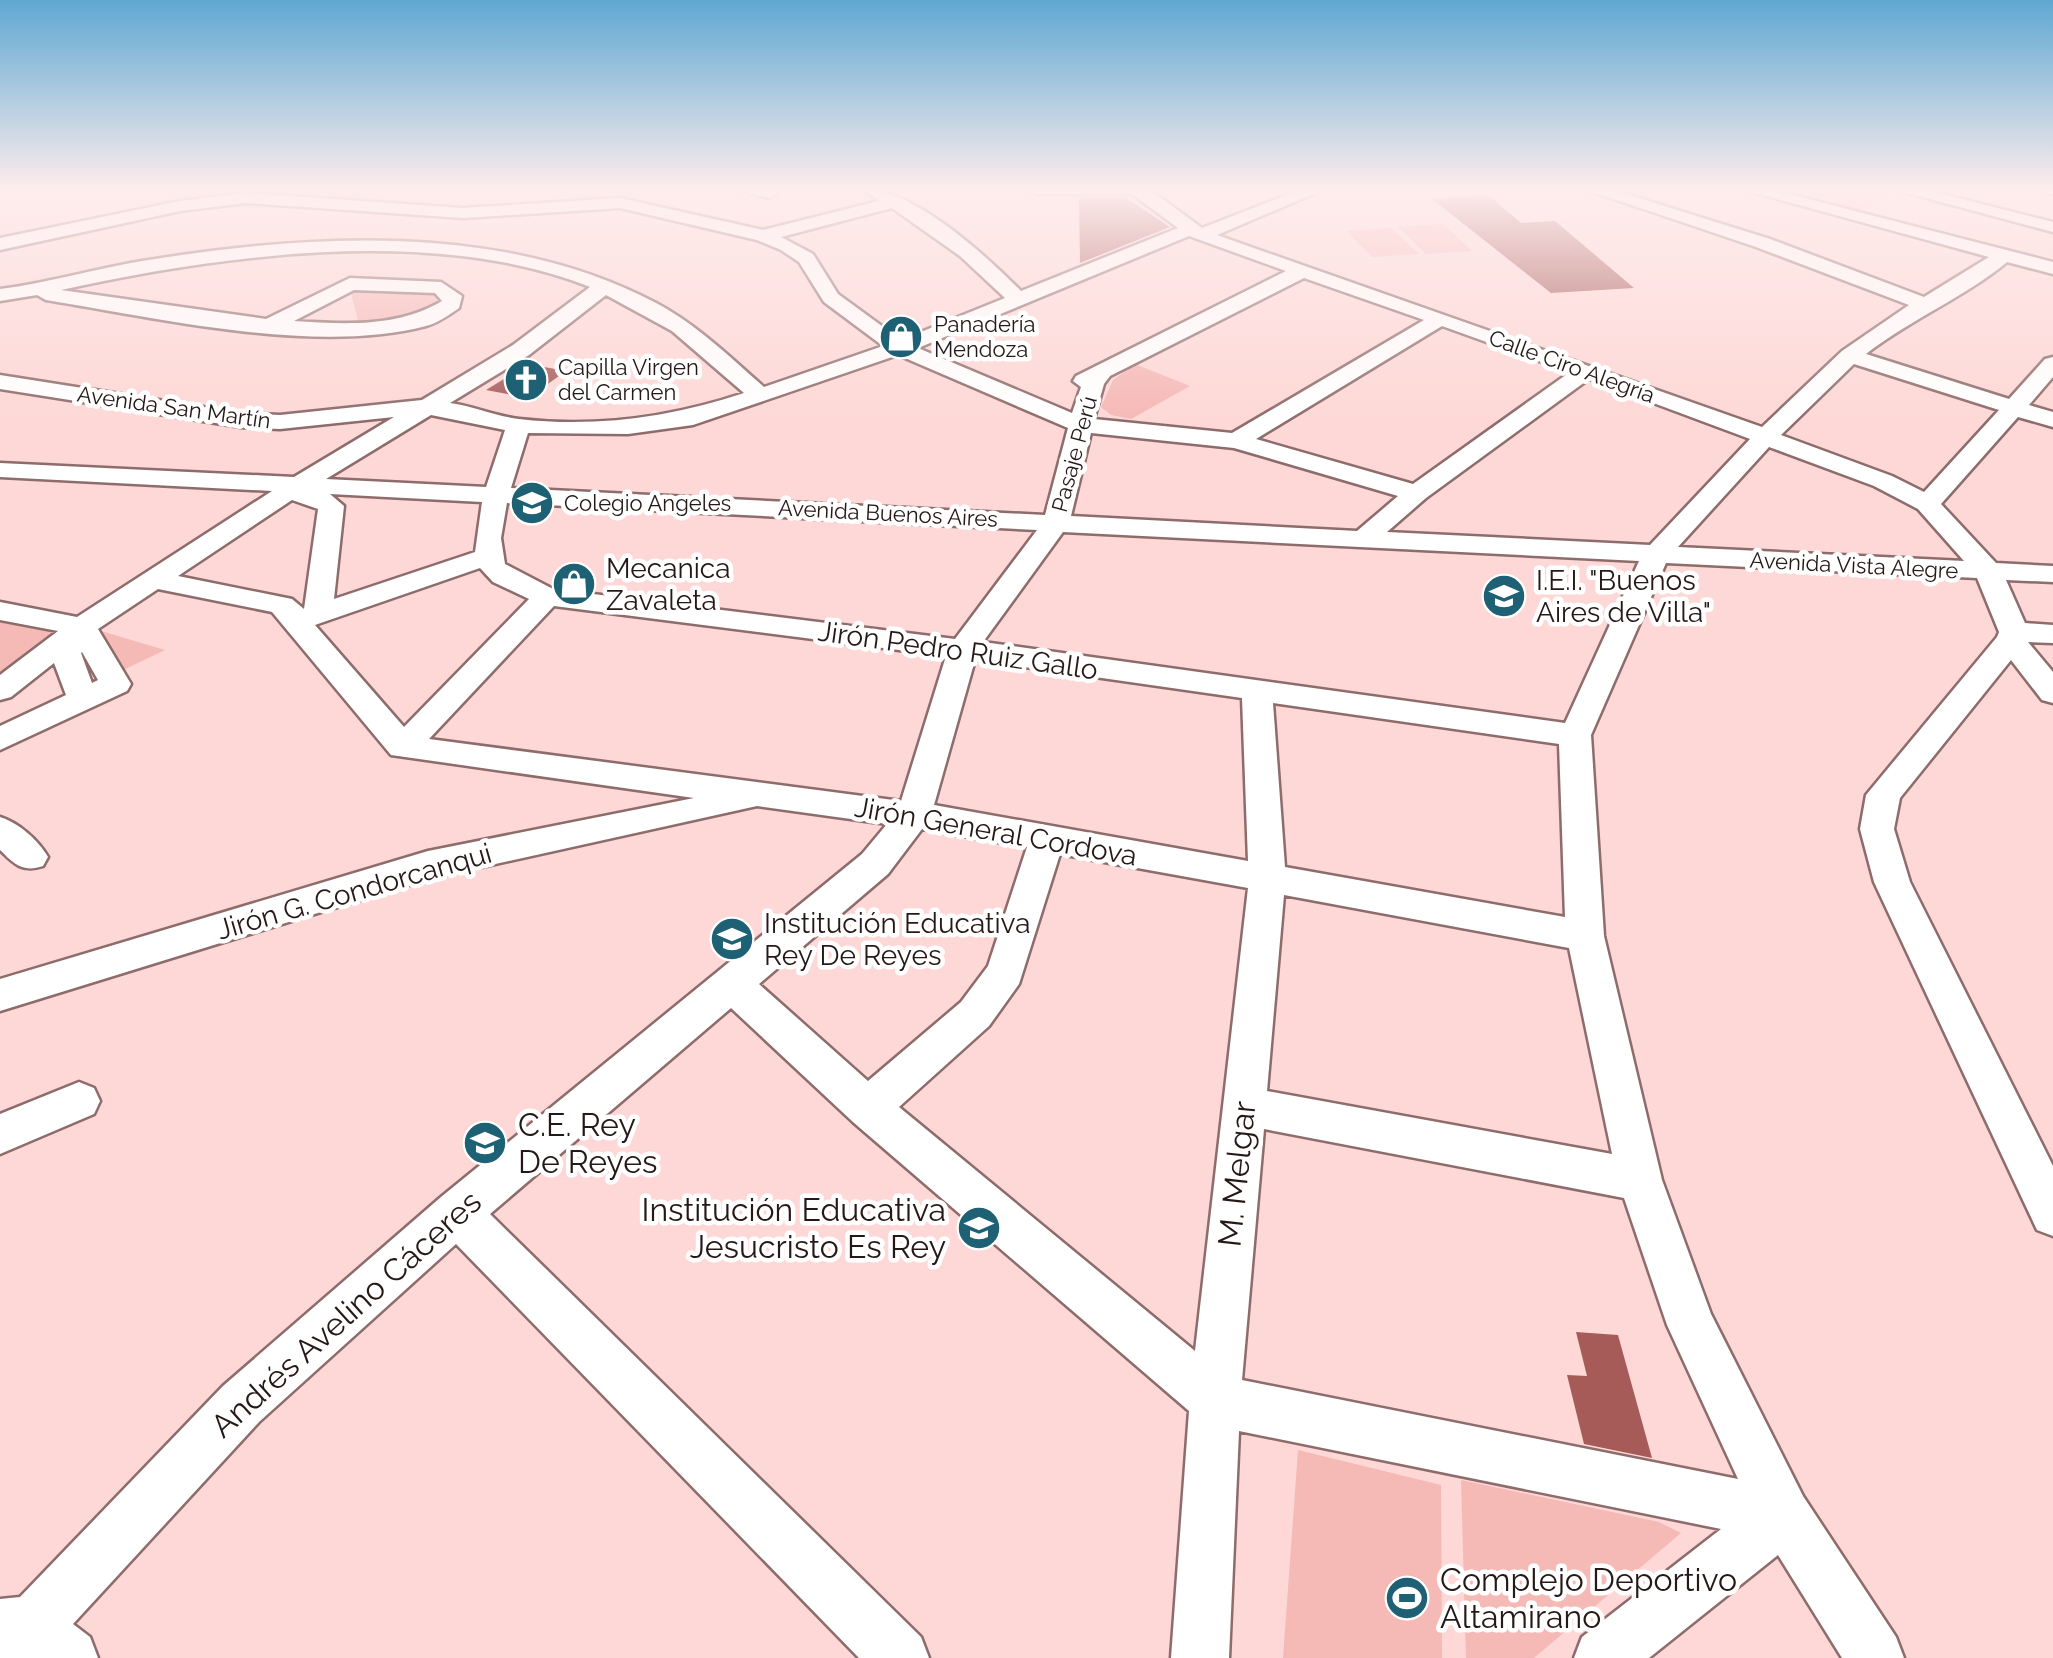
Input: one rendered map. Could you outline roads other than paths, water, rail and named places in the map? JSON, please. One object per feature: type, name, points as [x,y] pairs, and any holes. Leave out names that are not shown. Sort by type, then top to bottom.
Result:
[{"type":"street","points":[[0,294],[29,292],[150,266]]},
{"type":"street","points":[[29,292],[150,266]]},
{"type":"street","points":[[189,266],[270,324],[356,332],[389,329],[432,319],[452,304],[452,296],[441,288],[323,280],[310,266]]},
{"type":"street","points":[[530,266],[646,306],[693,336],[762,397]]},
{"type":"street","points":[[811,266],[831,298],[899,348],[1081,425],[1236,441],[1417,494]]},
{"type":"street","points":[[982,266],[1017,300]]},
{"type":"street","name":"Avenida San Martín","points":[[0,382],[240,420],[280,422],[423,407],[518,426],[628,426],[693,418],[762,397],[1106,266]]},
{"type":"street","name":"Calle Ciro Alegría","points":[[1289,266],[1587,370],[1882,481],[1928,504],[1988,571],[2012,636],[2053,693]]},
{"type":"street","points":[[1821,266],[1922,304]]},
{"type":"street","points":[[1990,266],[2053,268]]},
{"type":"street","points":[[1875,1658],[1784,1515],[1691,1325],[1640,1180],[1584,936],[1575,734],[1655,556],[1765,437],[1850,356],[1922,304],[1996,268]]},
{"type":"street","name":"Pasaje Perú","points":[[1056,523],[1093,383],[1103,372],[1302,271]]},
{"type":"street","points":[[270,324],[315,304],[323,280]]},
{"type":"street","points":[[0,690],[154,580],[423,407],[521,350],[602,288]]},
{"type":"street","points":[[1236,441],[1440,319]]},
{"type":"street","points":[[1850,356],[2053,420]]},
{"type":"street","points":[[1928,504],[2053,364]]},
{"type":"street","points":[[1362,540],[1417,494],[1587,370]]},
{"type":"street","points":[[1032,405],[1103,372]]},
{"type":"street","points":[[307,618],[488,556],[496,494],[518,426]]},
{"type":"street","name":"Avenida Buenos Aires","points":[[0,470],[292,490],[496,494],[1655,556]]},
{"type":"street","points":[[292,490],[332,506],[307,618]]},
{"type":"street","name":"Andrés Avelino Cáceres","points":[[25,1642],[241,1404],[457,1213],[874,864],[914,815],[963,649],[1056,523]]},
{"type":"street","name":"Jirón Pedro Ruiz Gallo","points":[[488,556],[494,569],[548,598],[963,649],[1575,734]]},
{"type":"street","name":"Avenida Vista Alegre","points":[[1655,556],[2053,574]]},
{"type":"street","points":[[154,580],[282,606],[307,618],[403,747],[548,598]]},
{"type":"street","points":[[0,612],[74,640],[116,684],[0,740]]},
{"type":"street","points":[[2053,634],[2012,636],[1884,795],[1877,829],[1892,882],[2053,1214]]},
{"type":"street","points":[[74,640],[83,700]]},
{"type":"street","points":[[36,722],[28,702],[32,690],[74,640]]},
{"type":"street","name":"M. Melgar","points":[[1200,1658],[1215,1400],[1267,876],[1257,690]]},
{"type":"street","name":"Jirón General Cordova","points":[[403,747],[914,815],[1584,936]]},
{"type":"street","name":"Jirón G. Condorcanqui","points":[[0,995],[428,865],[772,794]]},
{"type":"street","points":[[0,830],[30,857]]},
{"type":"street","points":[[868,1108],[975,1014],[1005,973],[1048,839]]},
{"type":"street","points":[[730,982],[868,1108],[1215,1400],[1784,1515]]},
{"type":"street","points":[[0,1134],[78,1101]]},
{"type":"street","points":[[1243,1106],[1640,1180]]},
{"type":"street","points":[[457,1213],[900,1658]]},
{"type":"street","points":[[1603,1658],[1784,1515]]},
{"type":"place","name":"Panadería Mendoza","points":[[901,337]]},
{"type":"place","name":"Capilla Virgen del Carmen","points":[[526,380]]},
{"type":"place","name":"Colegio Angeles","points":[[532,503]]},
{"type":"place","name":"Mecanica Zavaleta","points":[[574,584]]},
{"type":"place","name":"I.E.I. \"Buenos Aires de Villa\"","points":[[1504,596]]},
{"type":"place","name":"Institución Educativa Rey De Reyes","points":[[732,939]]},
{"type":"place","name":"C.E. Rey De Reyes","points":[[485,1143]]},
{"type":"place","name":"Institución Educativa Jesucristo Es Rey","points":[[979,1228]]},
{"type":"place","name":"Complejo Deportivo Altamirano","points":[[1407,1598]]}]
